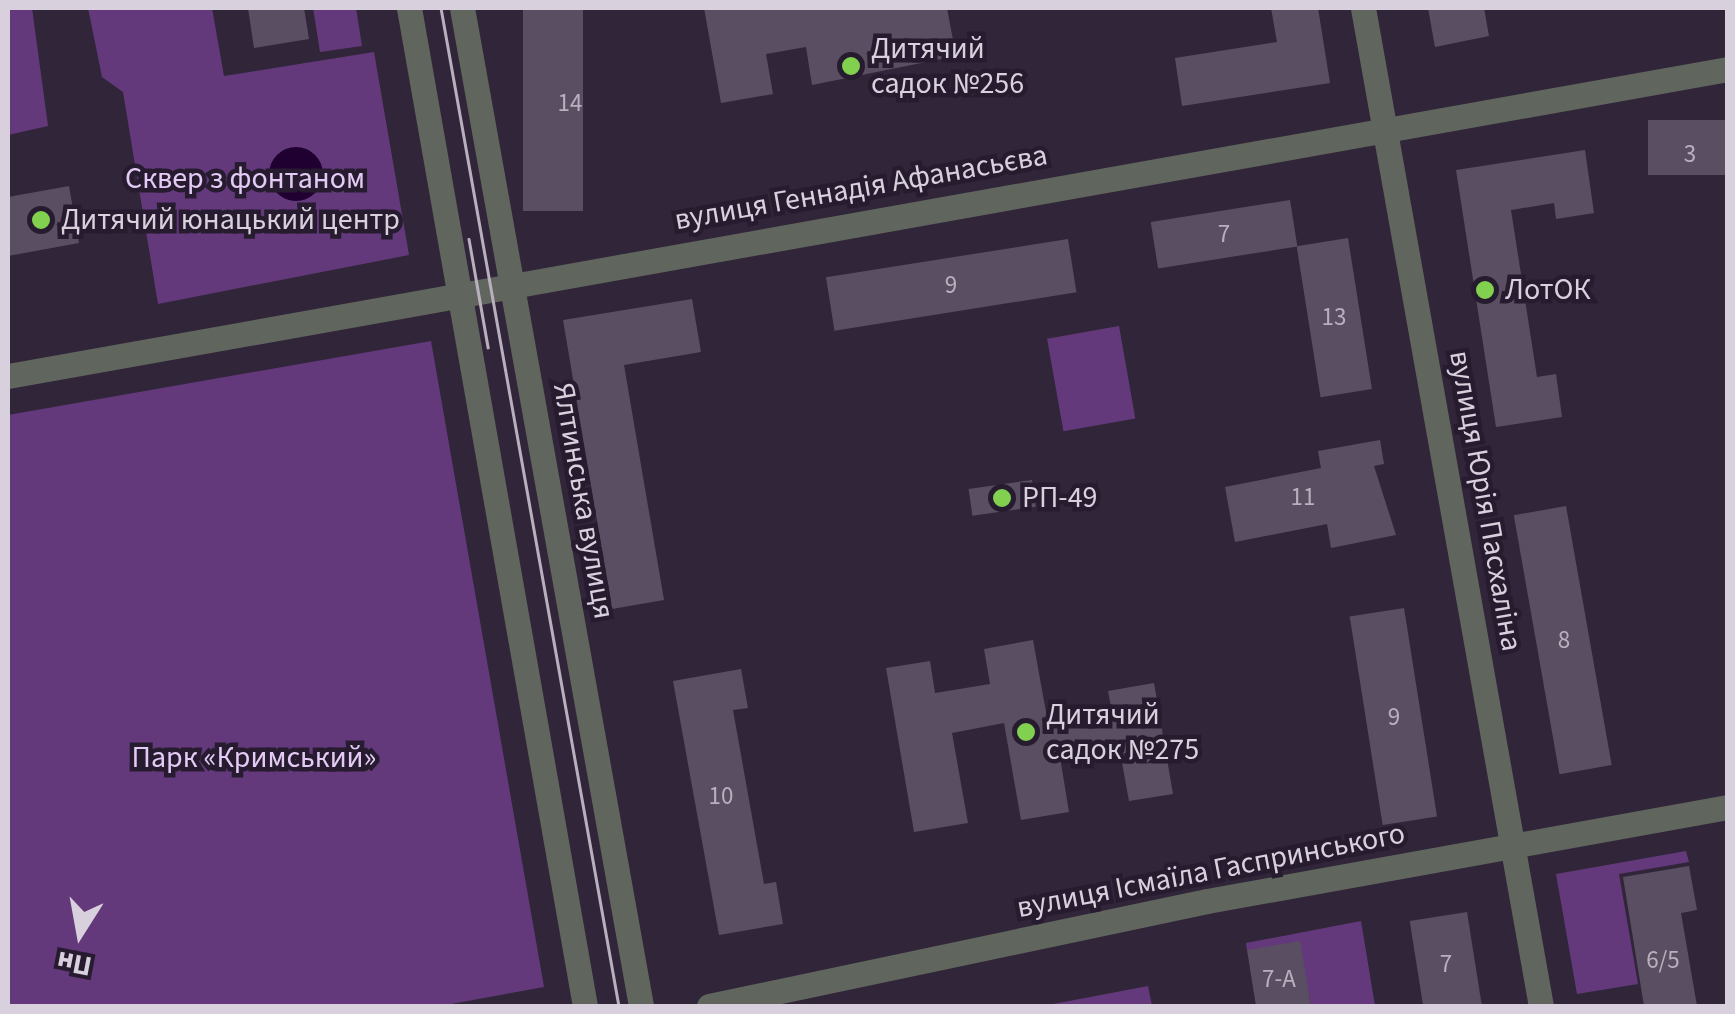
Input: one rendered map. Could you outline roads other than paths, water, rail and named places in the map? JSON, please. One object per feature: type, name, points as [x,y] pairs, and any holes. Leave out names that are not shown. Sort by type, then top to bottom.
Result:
[{"type":"street","points":[[409,8],[585,1006]]},
{"type":"street","name":"Ялтинська вулиця","points":[[462,8],[640,1006]]},
{"type":"street","name":"вулиця Юрія Пасхаліна","points":[[1363,8],[1541,1006]]},
{"type":"street","name":"вулиця Геннадія Афанасьєва","points":[[8,376],[511,282],[1728,69]]},
{"type":"street","name":"вулиця Ісмаїла Гаспринського","points":[[709,1006],[1728,807]]},
{"type":"tram line","points":[[441,8],[619,1006]]},
{"type":"tram line","points":[[469,239],[488,347]]},
{"type":"place","name":"Дитячий садок №256","points":[[851,66]]},
{"type":"place","name":"Дитячий юнацький центр","points":[[41,220]]},
{"type":"place","name":"ЛотОК","points":[[1485,290]]},
{"type":"place","name":"РП-49","points":[[1002,498]]},
{"type":"place","name":"Дитячий садок №275","points":[[1026,732]]},
{"type":"park label","name":"Сквер з фонтаном","points":[[245,179]]},
{"type":"park label","name":"Парк «Кримський»","points":[[254,758]]}]
